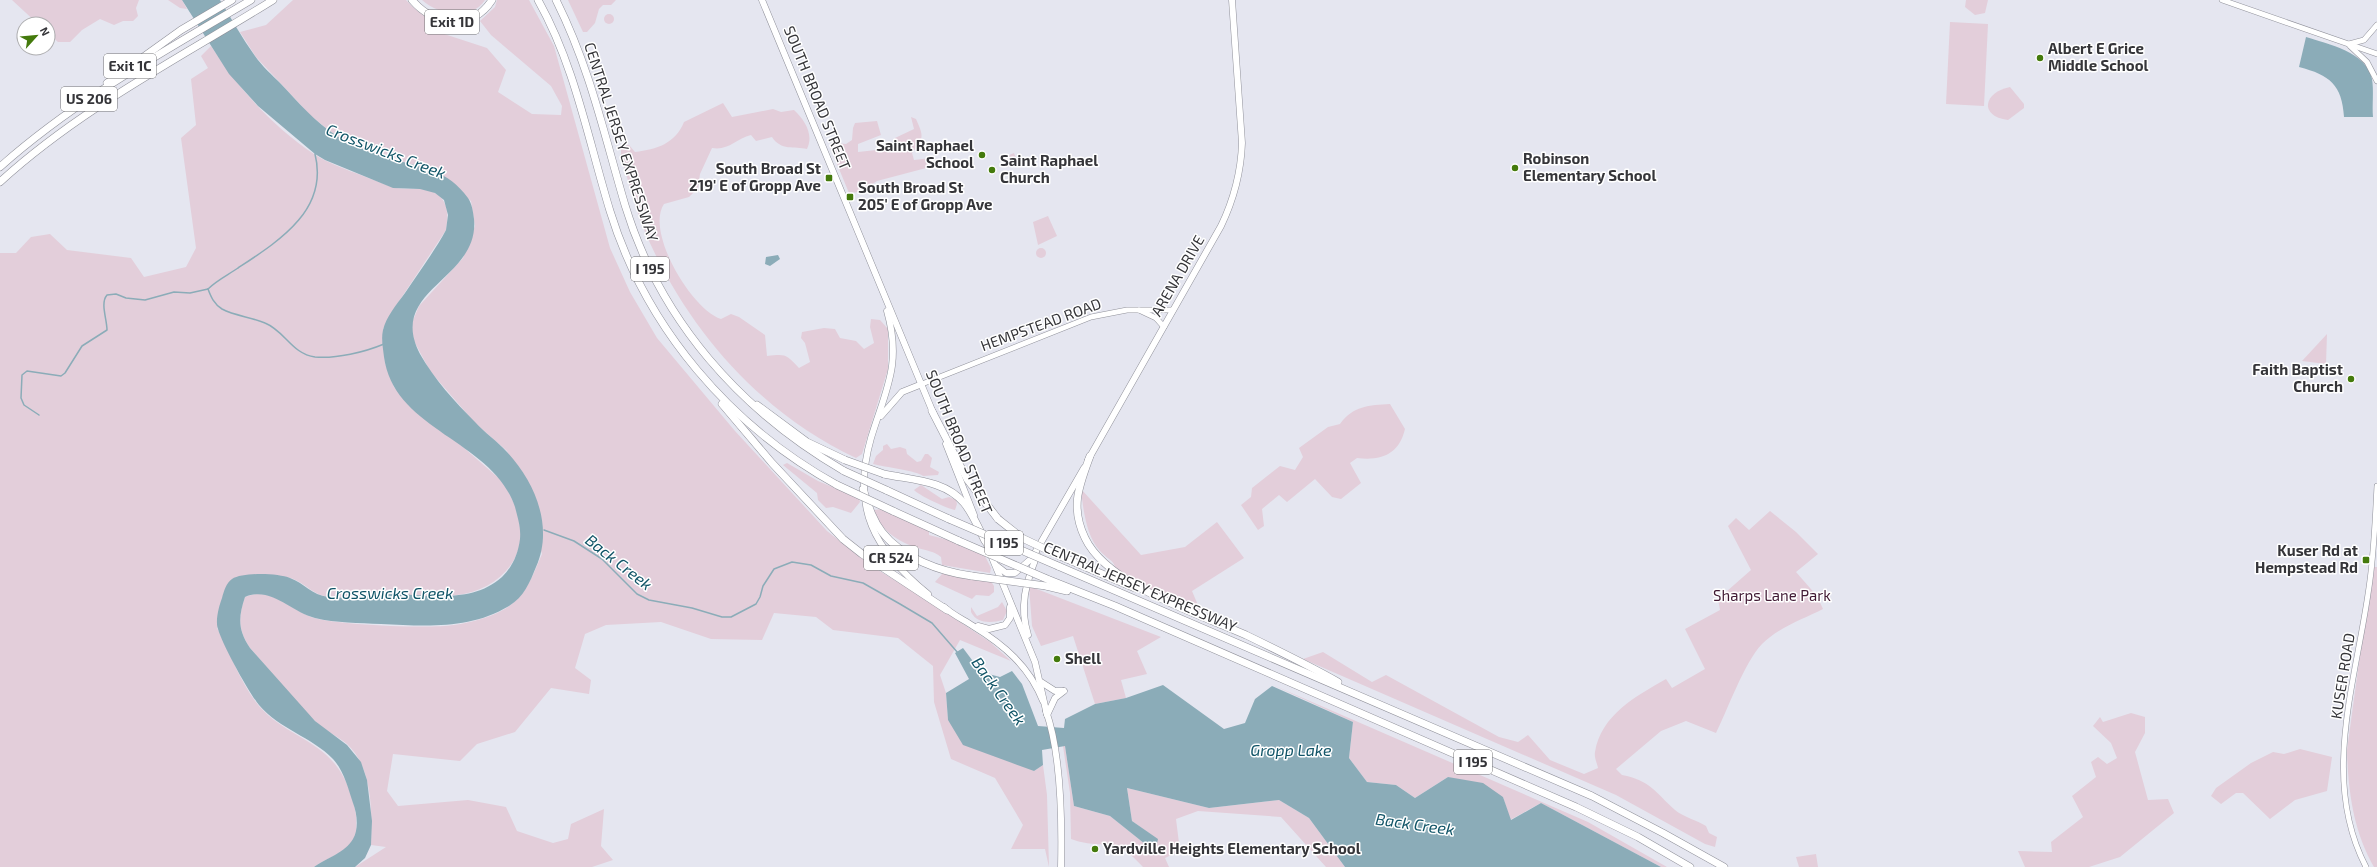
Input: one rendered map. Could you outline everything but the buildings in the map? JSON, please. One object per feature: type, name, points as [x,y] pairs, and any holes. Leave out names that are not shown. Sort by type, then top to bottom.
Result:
[{"type":"highway","name":"US 206","points":[[0,168],[27,143],[81,104],[251,0]]},
{"type":"highway","name":"US 206","points":[[0,182],[39,149],[76,121],[273,0]]},
{"type":"highway","name":"Exit 1D","points":[[412,0],[423,11],[436,19],[460,22],[478,16],[492,0]]},
{"type":"highway","name":"CENTRAL JERSEY EXPRESSWAY","points":[[538,0],[554,32],[574,82],[610,210],[627,256],[661,321],[686,358],[711,387],[763,435],[802,465],[837,485],[1047,582],[1115,606],[1576,807],[1638,837],[1690,867]]},
{"type":"highway","name":"CENTRAL JERSEY EXPRESSWAY","points":[[556,0],[589,77],[625,206],[642,250],[674,313],[714,366],[744,398],[779,429],[844,471],[949,519],[1592,796],[1724,867]]},
{"type":"highway","name":"Exit 1C","points":[[81,104],[146,54],[181,30],[230,1]]},
{"type":"highway","points":[[714,366],[751,399],[807,442],[845,460],[884,474],[936,484],[952,492],[969,511],[985,541]]},
{"type":"highway","points":[[711,387],[725,408],[772,463],[838,534],[862,554],[947,610]]},
{"type":"highway","points":[[932,411],[967,479],[998,519],[1022,538],[1060,556],[1177,605]]},
{"type":"highway","points":[[1090,456],[1077,491],[1081,528],[1090,547],[1110,569],[1139,587],[1290,657],[1358,695]]},
{"type":"highway","points":[[863,489],[874,520],[892,542],[934,566],[972,576],[1047,582]]},
{"type":"main road","name":"SOUTH BROAD STREET","points":[[762,0],[883,294],[922,384],[1035,662],[1041,682],[1054,754],[1060,806],[1061,867]]},
{"type":"main road","name":"ARENA DRIVE","points":[[1044,538],[1221,226],[1237,182],[1242,150],[1242,116],[1232,0]]},
{"type":"main road","name":"SOUTH BROAD STREET","points":[[883,294],[893,338],[894,360],[890,381],[868,450],[863,489],[867,517],[881,545],[909,579],[947,610],[995,640],[1018,660],[1035,685],[1048,717]]},
{"type":"main road","points":[[875,426],[894,398],[910,387],[922,384]]},
{"type":"main road","points":[[992,557],[1002,571],[1015,573],[1032,558],[1044,538]]},
{"type":"main road","points":[[1035,662],[1025,625],[1023,603],[1028,579],[1044,538]]},
{"type":"main road","points":[[963,620],[983,628],[1001,627],[1010,618],[1009,598]]},
{"type":"main road","points":[[1041,682],[1055,691],[1064,691],[1055,698],[1048,717]]},
{"type":"street","points":[[2222,0],[2377,54]]},
{"type":"street","points":[[2348,44],[2364,40],[2377,25]]},
{"type":"street","points":[[2348,44],[2367,62],[2377,81]]},
{"type":"street","name":"HEMPSTEAD ROAD","points":[[922,384],[1076,322],[1104,314],[1136,309],[1173,310]]},
{"type":"street","points":[[1136,309],[1156,318],[1164,327]]},
{"type":"street","name":"KUSER ROAD","points":[[2366,867],[2354,837],[2348,815],[2342,761],[2371,579],[2377,486]]},
{"type":"green space","points":[[12,0],[139,0],[136,8],[138,16],[133,21],[123,21],[114,25],[100,19],[82,30],[70,42],[58,42],[56,40],[56,16],[29,16]]},
{"type":"green space","points":[[168,0],[182,0],[187,9],[180,8]]},
{"type":"green space","points":[[293,0],[406,0],[430,19],[443,24],[459,27],[432,30],[487,48],[506,70],[498,92],[532,114],[561,115],[562,106],[551,86],[491,35],[480,21],[495,7],[497,0],[529,0],[554,46],[610,248],[630,292],[657,338],[735,431],[827,531],[873,567],[918,594],[990,642],[1011,661],[960,640],[940,675],[946,693],[948,720],[1034,771],[1043,765],[1047,795],[1049,867],[1045,849],[1011,849],[1023,825],[995,778],[951,759],[934,702],[933,666],[898,638],[833,630],[816,617],[774,613],[762,640],[711,639],[661,622],[606,625],[585,634],[575,668],[591,680],[589,694],[551,688],[515,732],[477,744],[460,761],[393,754],[387,791],[398,806],[468,800],[506,807],[517,831],[553,843],[568,839],[571,824],[604,809],[601,846],[613,860],[592,867],[355,867],[386,847],[371,845],[371,805],[362,765],[356,754],[347,744],[322,727],[298,704],[250,648],[243,635],[240,623],[241,611],[245,597],[254,594],[271,596],[311,617],[322,620],[359,624],[424,627],[454,625],[477,620],[507,608],[523,593],[527,587],[542,554],[507,451],[475,423],[430,371],[414,341],[411,325],[419,306],[463,258],[475,226],[471,201],[434,170],[391,159],[358,147],[336,136],[311,116],[256,57],[240,32],[266,25]]},
{"type":"green space","points":[[422,0],[485,0],[479,7],[471,11],[463,14],[454,14],[437,9]]},
{"type":"green space","points":[[568,0],[616,0],[611,5],[603,5],[599,9],[595,23],[587,32],[583,32]]},
{"type":"green space","points":[[1966,0],[1988,0],[1985,13],[1975,15],[1965,7]]},
{"type":"green space","points":[[607,14],[611,14],[613,15],[613,23],[607,24],[604,21],[604,17]]},
{"type":"green space","points":[[1950,22],[1988,24],[1984,106],[1946,104]]},
{"type":"green space","points":[[211,46],[221,62],[244,91],[270,119],[314,154],[340,167],[395,188],[432,191],[444,201],[447,210],[446,230],[392,312],[383,329],[385,363],[394,387],[502,481],[519,516],[521,528],[517,554],[511,565],[493,582],[470,593],[457,595],[432,596],[391,594],[330,597],[314,592],[290,578],[245,575],[217,628],[241,678],[259,706],[283,726],[321,750],[332,760],[341,773],[349,789],[354,805],[356,829],[352,842],[339,853],[314,867],[0,867],[0,253],[16,253],[31,237],[50,234],[67,250],[131,258],[144,277],[186,267],[196,248],[181,138],[196,125],[191,79],[208,68],[201,56]]},
{"type":"green space","points":[[2010,87],[2024,104],[2024,108],[2008,120],[1998,118],[1992,114],[1988,104],[1994,94]]},
{"type":"green space","points":[[723,103],[732,117],[773,109],[781,112],[794,110],[805,123],[809,133],[809,144],[807,149],[788,147],[779,144],[772,137],[756,141],[751,135],[723,148],[712,148],[700,174],[698,188],[689,197],[664,204],[660,217],[661,233],[666,250],[674,269],[685,286],[709,313],[721,319],[731,314],[739,317],[765,335],[767,356],[785,356],[799,368],[810,362],[805,343],[801,338],[802,332],[824,328],[835,329],[840,338],[856,341],[864,349],[874,343],[870,327],[871,319],[880,320],[888,329],[888,369],[862,454],[856,458],[821,439],[788,417],[758,392],[730,364],[705,334],[682,302],[662,268],[641,223],[621,157],[621,146],[629,145],[635,152],[658,147],[676,136],[684,122]]},
{"type":"green space","points":[[911,117],[916,119],[922,137],[912,153],[914,160],[931,158],[933,161],[930,167],[877,181],[860,192],[849,193],[830,147],[833,143],[846,144],[852,140],[855,123],[877,121],[881,135],[858,144],[858,152],[895,148],[895,138],[914,129]]},
{"type":"green space","points":[[1014,153],[1018,163],[1007,167],[1002,158]]},
{"type":"green space","points":[[1048,216],[1057,236],[1038,245],[1033,222]]},
{"type":"green space","points":[[1039,248],[1043,248],[1045,249],[1045,257],[1039,258],[1036,255],[1036,251]]},
{"type":"green space","points":[[2327,334],[2326,364],[2302,361]]},
{"type":"green space","points":[[1390,404],[1405,429],[1402,438],[1394,450],[1382,457],[1366,459],[1357,458],[1350,463],[1361,483],[1341,499],[1332,497],[1315,479],[1287,502],[1279,495],[1262,509],[1264,526],[1258,530],[1241,505],[1251,497],[1252,488],[1280,466],[1295,470],[1303,457],[1299,448],[1328,427],[1340,424],[1350,413],[1368,406]]},
{"type":"green space","points":[[887,444],[891,449],[900,447],[906,449],[907,454],[917,462],[921,461],[925,454],[928,454],[932,458],[930,467],[939,472],[938,475],[923,476],[908,471],[873,464],[876,456],[883,450],[883,446]]},
{"type":"green space","points":[[787,463],[818,481],[859,498],[860,502],[851,513],[833,507],[826,508],[818,500],[817,493],[783,465]]},
{"type":"green space","points":[[921,485],[942,499],[949,497],[956,500],[957,504],[955,510],[933,502],[914,490]]},
{"type":"green space","points":[[1081,489],[1141,555],[1185,547],[1217,522],[1244,558],[1192,591],[1200,610],[1196,612],[1118,578],[1114,564],[1100,551],[1091,538],[1086,522]]},
{"type":"green space","points":[[882,509],[926,529],[929,532],[929,535],[956,542],[984,554],[991,568],[990,573],[942,565],[941,557],[933,552],[897,539],[881,524],[874,510]]},
{"type":"green space","name":"Sharps Lane Park","points":[[1770,511],[1796,532],[1818,554],[1796,572],[1817,596],[1823,609],[1775,633],[1755,652],[1743,674],[1716,733],[1686,721],[1661,731],[1616,769],[1622,775],[1632,777],[1646,784],[1675,810],[1706,826],[1709,833],[1717,837],[1715,847],[1705,844],[1616,795],[1303,659],[1323,652],[1372,682],[1386,675],[1499,737],[1518,742],[1528,735],[1550,760],[1584,774],[1598,768],[1595,754],[1599,739],[1604,727],[1622,708],[1643,692],[1666,679],[1672,688],[1705,669],[1685,629],[1720,610],[1718,599],[1751,570],[1728,526],[1736,518],[1749,530]]},
{"type":"green space","points":[[2372,567],[2377,567],[2377,867],[2374,867],[2367,853],[2356,825],[2350,795],[2347,750]]},
{"type":"green space","points":[[943,573],[990,580],[994,586],[994,592],[989,596],[976,595],[972,599],[935,582]]},
{"type":"green space","points":[[1029,586],[1161,637],[1137,651],[1147,674],[1121,680],[1126,698],[1095,704],[1073,636],[1041,646],[1032,626]]},
{"type":"green space","points":[[1002,602],[1007,611],[1003,620],[994,622],[981,621],[971,612],[971,607],[977,616],[998,607]]},
{"type":"green space","points":[[1273,685],[1588,822],[1667,867],[1661,867],[1541,803],[1510,820],[1503,797],[1448,777],[1415,798],[1396,785],[1367,782],[1349,758],[1353,722]]},
{"type":"green space","points":[[2131,713],[2145,717],[2145,733],[2135,752],[2148,800],[2168,799],[2174,813],[2120,857],[2089,867],[2025,867],[2018,851],[2052,852],[2051,842],[2083,817],[2072,796],[2096,777],[2091,762],[2098,757],[2107,764],[2117,758],[2111,743],[2093,726],[2100,717],[2103,722]]},
{"type":"green space","points":[[1063,746],[1065,746],[1074,806],[1110,816],[1155,852],[1157,839],[1132,821],[1127,788],[1209,808],[1279,800],[1309,818],[1345,867],[1326,867],[1281,817],[1198,811],[1176,819],[1180,851],[1165,858],[1169,867],[1143,867],[1124,850],[1108,845],[1092,844],[1071,839],[1070,793]]},
{"type":"green space","points":[[2300,749],[2332,757],[2327,791],[2295,800],[2270,819],[2243,793],[2236,793],[2221,804],[2211,796],[2216,788],[2251,763],[2273,752],[2284,754]]},
{"type":"green space","points":[[1816,854],[1818,867],[1799,867],[1796,857]]},
{"type":"water","points":[[182,0],[220,0],[255,56],[261,63],[307,112],[337,136],[371,152],[434,171],[452,181],[468,198],[473,210],[474,219],[472,240],[463,257],[424,299],[415,314],[413,332],[420,354],[445,390],[479,426],[503,448],[526,477],[539,506],[542,521],[543,536],[541,552],[534,573],[523,594],[509,606],[494,614],[463,623],[430,626],[339,622],[323,620],[306,615],[272,597],[254,594],[245,597],[241,611],[240,624],[243,635],[250,648],[315,721],[347,745],[361,762],[367,780],[372,821],[371,845],[365,858],[355,867],[314,867],[346,848],[350,844],[355,835],[357,826],[354,807],[343,774],[333,759],[325,751],[286,727],[267,713],[259,705],[243,680],[220,636],[217,626],[219,609],[226,587],[232,579],[237,577],[261,574],[285,576],[300,583],[317,594],[328,597],[388,594],[432,596],[462,595],[490,586],[506,573],[518,550],[520,539],[519,523],[515,507],[503,484],[487,466],[424,419],[406,402],[392,382],[384,357],[382,337],[387,320],[446,230],[448,215],[444,200],[435,193],[420,189],[393,188],[325,160],[315,154],[258,106],[229,74]]},
{"type":"water","points":[[2306,37],[2345,50],[2363,62],[2369,70],[2372,79],[2373,117],[2344,117],[2340,97],[2337,89],[2332,83],[2319,74],[2299,67]]},
{"type":"water","points":[[778,255],[780,259],[770,266],[765,264],[766,257]]},
{"type":"water","name":"Gropp Lake","points":[[963,648],[981,672],[1000,677],[1012,671],[1022,684],[1038,726],[1064,728],[1065,719],[1095,704],[1126,698],[1163,685],[1224,729],[1245,723],[1255,699],[1272,686],[1353,722],[1349,758],[1367,782],[1396,785],[1415,798],[1448,777],[1483,783],[1503,797],[1511,820],[1541,803],[1661,867],[1345,867],[1309,818],[1279,800],[1209,808],[1127,788],[1132,821],[1158,839],[1155,852],[1110,816],[1074,806],[1065,746],[1042,750],[1043,765],[1034,771],[963,745],[948,720],[946,693],[969,679],[955,653]]},
{"type":"waterway","name":"Crosswicks Creek","points":[[208,289],[269,247],[297,222],[308,208],[315,192],[317,174],[315,154]]},
{"type":"waterway","name":"Crosswicks Creek","points":[[208,289],[215,303],[219,307],[232,313],[265,323],[278,331],[300,352],[307,355],[315,357],[341,356],[368,350],[384,344]]},
{"type":"waterway","points":[[39,415],[24,405],[21,398],[22,375],[27,371],[61,376],[65,373],[82,346],[107,330],[104,307],[104,302],[107,295],[116,294],[126,298],[145,300],[174,292],[190,293],[208,289]]},
{"type":"waterway","name":"Back Creek","points":[[544,530],[574,541],[602,559],[637,594],[649,600],[692,608],[722,617],[731,617],[756,604],[763,586],[774,569],[792,562],[811,565],[831,576],[863,583],[932,623],[958,653]]},
{"type":"place","name":"Albert E Grice Middle School","points":[[2040,58]]},
{"type":"place","name":"Saint Raphael School","points":[[982,155]]},
{"type":"place","name":"Robinson Elementary School","points":[[1515,168]]},
{"type":"place","name":"Saint Raphael Church","points":[[992,170]]},
{"type":"place","name":"South Broad St 219' E of Gropp Ave","points":[[829,178]]},
{"type":"place","name":"South Broad St 205' E of Gropp Ave","points":[[850,197]]},
{"type":"place","name":"Faith Baptist Church","points":[[2351,379]]},
{"type":"place","name":"Kuser Rd at Hempstead Rd","points":[[2366,560]]},
{"type":"place","name":"Shell","points":[[1057,659]]},
{"type":"place","name":"Yardville Heights Elementary School","points":[[1095,849]]}]
